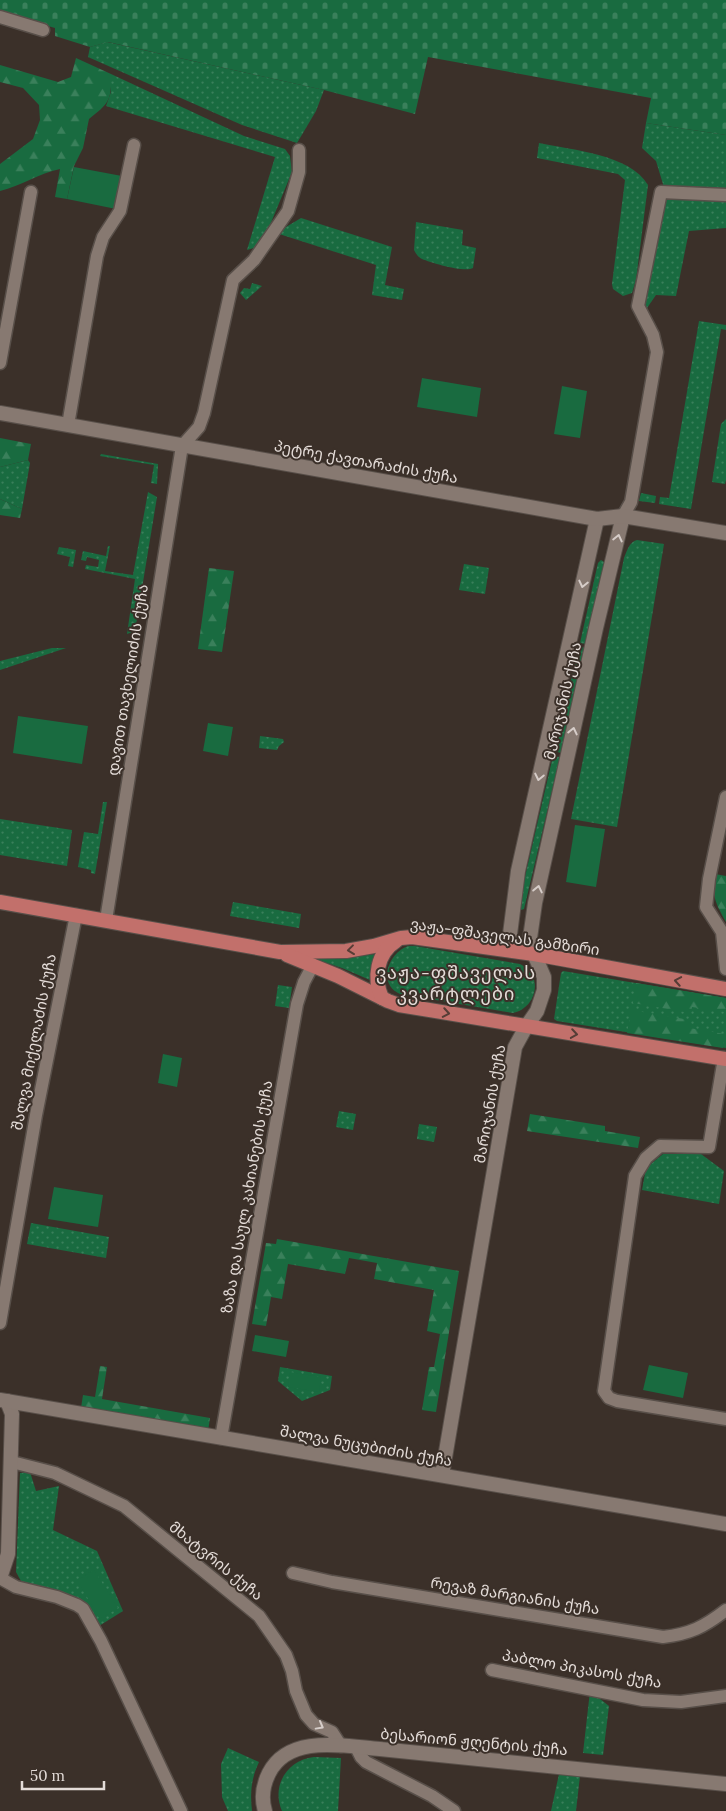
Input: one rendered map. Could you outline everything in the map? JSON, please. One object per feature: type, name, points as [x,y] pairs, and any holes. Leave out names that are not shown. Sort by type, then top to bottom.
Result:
[{"type":"main road","name":"პეტრე ქავთარაძის ქუჩა","points":[[0,413],[597,519],[623,516],[726,533]]},
{"type":"main road","name":"მარიჯანის ქუჩა","points":[[442,1475],[515,1047],[540,1004],[545,984],[530,938],[531,921],[623,516]]},
{"type":"main road","name":"მარიჯანის ქუჩა","points":[[508,950],[520,862],[597,519]]},
{"type":"main road","points":[[588,560],[602,558],[611,566]]},
{"type":"main road","name":"ვაჟა-ფშაველას გამზირი","points":[[0,902],[280,952],[356,984],[382,998],[408,1006],[725,1058]]},
{"type":"main road","points":[[511,918],[531,921]]},
{"type":"main road","name":"ვაჟა-ფშაველას გამზირი","points":[[280,952],[346,951],[399,939],[419,938],[534,954],[726,989]]},
{"type":"main road","points":[[382,998],[377,983],[380,959],[385,950],[399,939]]},
{"type":"main road","points":[[0,1578],[8,1554],[12,1462],[12,1414],[4,1401]]},
{"type":"main road","name":"შალვა ნუცუბიძის ქუჩა","points":[[4,1401],[726,1524]]},
{"type":"main road","name":"ბესარიონ ჟღენტის ქუჩა","points":[[265,1811],[263,1803],[265,1781],[276,1762],[285,1754],[304,1746],[356,1747],[726,1784]]},
{"type":"street","points":[[0,18],[43,30]]},
{"type":"street","points":[[68,425],[97,256],[103,237],[120,211],[134,145]]},
{"type":"street","points":[[182,446],[199,427],[204,413],[232,280],[254,260],[288,211],[299,172],[299,150]]},
{"type":"street","points":[[0,363],[31,192]]},
{"type":"street","points":[[623,516],[631,502],[657,352],[653,335],[638,306],[661,192],[726,195]]},
{"type":"street","name":"დავით თავხელიძის ქუჩა","points":[[106,920],[182,446]]},
{"type":"street","points":[[726,797],[709,879],[706,907],[722,932],[726,968]]},
{"type":"street","name":"შალვა მიქელაძის ქუჩა","points":[[0,1323],[36,1114],[76,915]]},
{"type":"street","name":"ზაზა და საულ კახიანების ქუჩა","points":[[221,1438],[297,1004],[304,982],[313,965]]},
{"type":"street","points":[[725,1058],[709,1148],[660,1146],[646,1158],[635,1176],[604,1391],[609,1398],[617,1401],[726,1419]]},
{"type":"street","name":"მხატვრის ქუჩა","points":[[12,1462],[56,1473],[124,1506],[258,1616],[286,1655],[300,1703],[306,1715],[314,1724],[332,1732],[341,1746]]},
{"type":"street","name":"რევაზ მარგიანის ქუჩა","points":[[293,1573],[332,1582],[662,1637],[682,1635],[698,1629],[726,1610]]},
{"type":"street","points":[[0,1578],[16,1587],[57,1597],[77,1605],[83,1610],[101,1641],[180,1811]]},
{"type":"street","name":"პაბლო პიკასოს ქუჩა","points":[[492,1670],[643,1700],[681,1702],[726,1696]]},
{"type":"street","points":[[356,1747],[366,1762],[432,1796],[454,1811]]},
{"type":"green space","points":[[0,0],[726,0],[726,135],[646,123],[651,98],[428,57],[415,114],[324,90],[108,42],[90,47],[55,36],[55,28],[0,12]]},
{"type":"green space","points":[[107,42],[324,90],[316,111],[297,143],[242,125],[88,57],[90,47]]},
{"type":"green space","points":[[76,58],[111,74],[111,90],[105,105],[89,119],[83,148],[74,166],[67,199],[55,197],[60,169],[0,191],[0,164],[33,139],[40,120],[39,105],[23,88],[0,82],[0,65],[58,82],[71,77]]},
{"type":"green space","points":[[111,74],[244,136],[285,149],[290,156],[292,172],[265,237],[257,247],[247,250],[275,157],[106,106],[111,92]]},
{"type":"green space","points":[[646,123],[726,135],[726,228],[689,231],[676,296],[656,295],[647,308],[643,305],[663,184],[656,161],[642,148]]},
{"type":"green space","points":[[539,143],[583,151],[614,160],[628,166],[648,185],[636,280],[632,293],[623,296],[613,289],[612,284],[625,180],[618,174],[537,158]]},
{"type":"green space","points":[[74,167],[122,176],[116,209],[67,199]]},
{"type":"green space","points":[[301,218],[392,247],[385,285],[404,289],[402,300],[372,295],[376,265],[276,233]]},
{"type":"green space","points":[[416,222],[463,230],[462,245],[476,248],[473,268],[448,267],[419,257],[414,250]]},
{"type":"green space","points":[[252,283],[262,286],[246,300],[240,293],[244,288],[250,289]]},
{"type":"green space","points":[[699,321],[726,325],[726,330],[721,329],[691,509],[659,504],[660,497],[669,498]]},
{"type":"green space","points":[[422,378],[481,388],[477,417],[417,407]]},
{"type":"green space","points":[[562,386],[587,391],[580,438],[554,434]]},
{"type":"green space","points":[[726,419],[725,484],[712,482],[721,424]]},
{"type":"green space","points":[[0,438],[31,444],[28,460],[0,467]]},
{"type":"green space","points":[[101,454],[158,464],[157,484],[151,483],[154,465],[100,456]]},
{"type":"green space","points":[[28,460],[30,463],[22,509],[0,499],[0,467]]},
{"type":"green space","points":[[148,492],[157,497],[135,631],[127,634],[135,579],[85,569],[86,565],[98,567],[99,560],[87,557],[86,561],[81,560],[83,551],[106,556],[108,546],[110,546],[105,571],[133,575]]},
{"type":"green space","points":[[641,493],[656,496],[655,503],[639,501]]},
{"type":"green space","points":[[0,499],[22,509],[20,518],[0,515]]},
{"type":"green space","points":[[637,540],[664,544],[617,827],[571,819],[624,558],[630,545]]},
{"type":"green space","points":[[59,547],[76,550],[73,567],[68,566],[70,557],[57,554]]},
{"type":"green space","points":[[601,560],[604,562],[604,566],[586,644],[580,643],[598,563]]},
{"type":"green space","points":[[464,564],[489,568],[485,594],[459,590]]},
{"type":"green space","points":[[209,568],[234,571],[222,652],[198,649]]},
{"type":"green space","points":[[579,646],[585,648],[561,753],[554,751]]},
{"type":"green space","points":[[52,648],[66,648],[0,670],[0,661]]},
{"type":"green space","points":[[18,716],[88,726],[82,764],[13,753]]},
{"type":"green space","points":[[208,723],[233,727],[228,756],[203,751]]},
{"type":"green space","points":[[260,736],[283,739],[284,742],[277,750],[259,748]]},
{"type":"green space","points":[[553,756],[560,757],[524,909],[521,910],[518,907]]},
{"type":"green space","points":[[103,802],[107,802],[95,874],[91,873],[91,870],[78,867],[84,832],[98,834]]},
{"type":"green space","points":[[0,819],[72,830],[67,866],[0,855]]},
{"type":"green space","points":[[575,825],[605,829],[596,887],[566,882]]},
{"type":"green space","points":[[715,874],[726,876],[726,922],[715,899]]},
{"type":"green space","points":[[233,902],[301,914],[299,928],[230,916]]},
{"type":"green space","points":[[408,946],[520,964],[528,969],[535,983],[532,998],[528,1005],[513,1013],[400,994],[389,983],[388,969],[395,955]]},
{"type":"green space","points":[[376,954],[370,980],[312,958],[344,958]]},
{"type":"green space","points":[[563,971],[726,998],[726,1048],[557,1021],[554,1019],[561,973]]},
{"type":"green space","points":[[636,983],[726,998],[726,1012],[692,1007],[691,1013],[633,1003]]},
{"type":"green space","points":[[278,985],[292,987],[289,1008],[275,1006]]},
{"type":"green space","points":[[631,1010],[690,1020],[689,1028],[725,1034],[723,1048],[627,1033]]},
{"type":"green space","points":[[163,1054],[182,1058],[177,1087],[158,1083]]},
{"type":"green space","points":[[339,1111],[356,1114],[353,1130],[336,1127]]},
{"type":"green space","points":[[530,1114],[605,1126],[605,1131],[640,1137],[638,1148],[527,1131]]},
{"type":"green space","points":[[419,1124],[437,1127],[434,1142],[417,1139]]},
{"type":"green space","points":[[663,1154],[701,1154],[724,1171],[719,1204],[642,1190],[646,1168]]},
{"type":"green space","points":[[54,1187],[103,1195],[98,1227],[48,1219]]},
{"type":"green space","points":[[31,1223],[109,1237],[106,1258],[27,1244]]},
{"type":"green space","points":[[277,1239],[459,1271],[436,1412],[422,1410],[429,1367],[434,1367],[440,1334],[427,1331],[434,1290],[374,1279],[377,1263],[349,1258],[345,1274],[288,1264],[282,1299],[271,1297],[266,1326],[252,1324],[266,1243],[276,1244]]},
{"type":"green space","points":[[255,1335],[289,1341],[286,1357],[252,1351]]},
{"type":"green space","points":[[649,1365],[688,1373],[683,1398],[643,1390]]},
{"type":"green space","points":[[100,1366],[107,1367],[102,1399],[210,1418],[208,1431],[81,1408],[83,1395],[95,1397]]},
{"type":"green space","points":[[280,1367],[332,1376],[330,1390],[302,1401],[278,1381]]},
{"type":"green space","points":[[290,1372],[321,1377],[319,1392],[288,1387]]},
{"type":"green space","points":[[30,1472],[36,1491],[59,1486],[53,1530],[97,1551],[123,1611],[99,1626],[83,1601],[61,1593],[29,1587],[21,1581],[16,1572],[20,1473]]},
{"type":"green space","points":[[94,1570],[118,1608],[100,1619],[77,1580]]},
{"type":"green space","points":[[590,1691],[609,1706],[603,1755],[583,1753]]},
{"type":"green space","points":[[228,1748],[259,1762],[252,1786],[252,1811],[228,1811],[222,1797],[221,1764]]},
{"type":"green space","points":[[314,1757],[341,1758],[338,1811],[282,1811],[279,1802],[279,1792],[284,1776],[296,1763]]},
{"type":"green space","points":[[559,1774],[580,1776],[576,1811],[551,1811]]},
{"type":"district","name":"ვაჟა-ფშაველას კვარტლები","points":[[456,983]]}]
